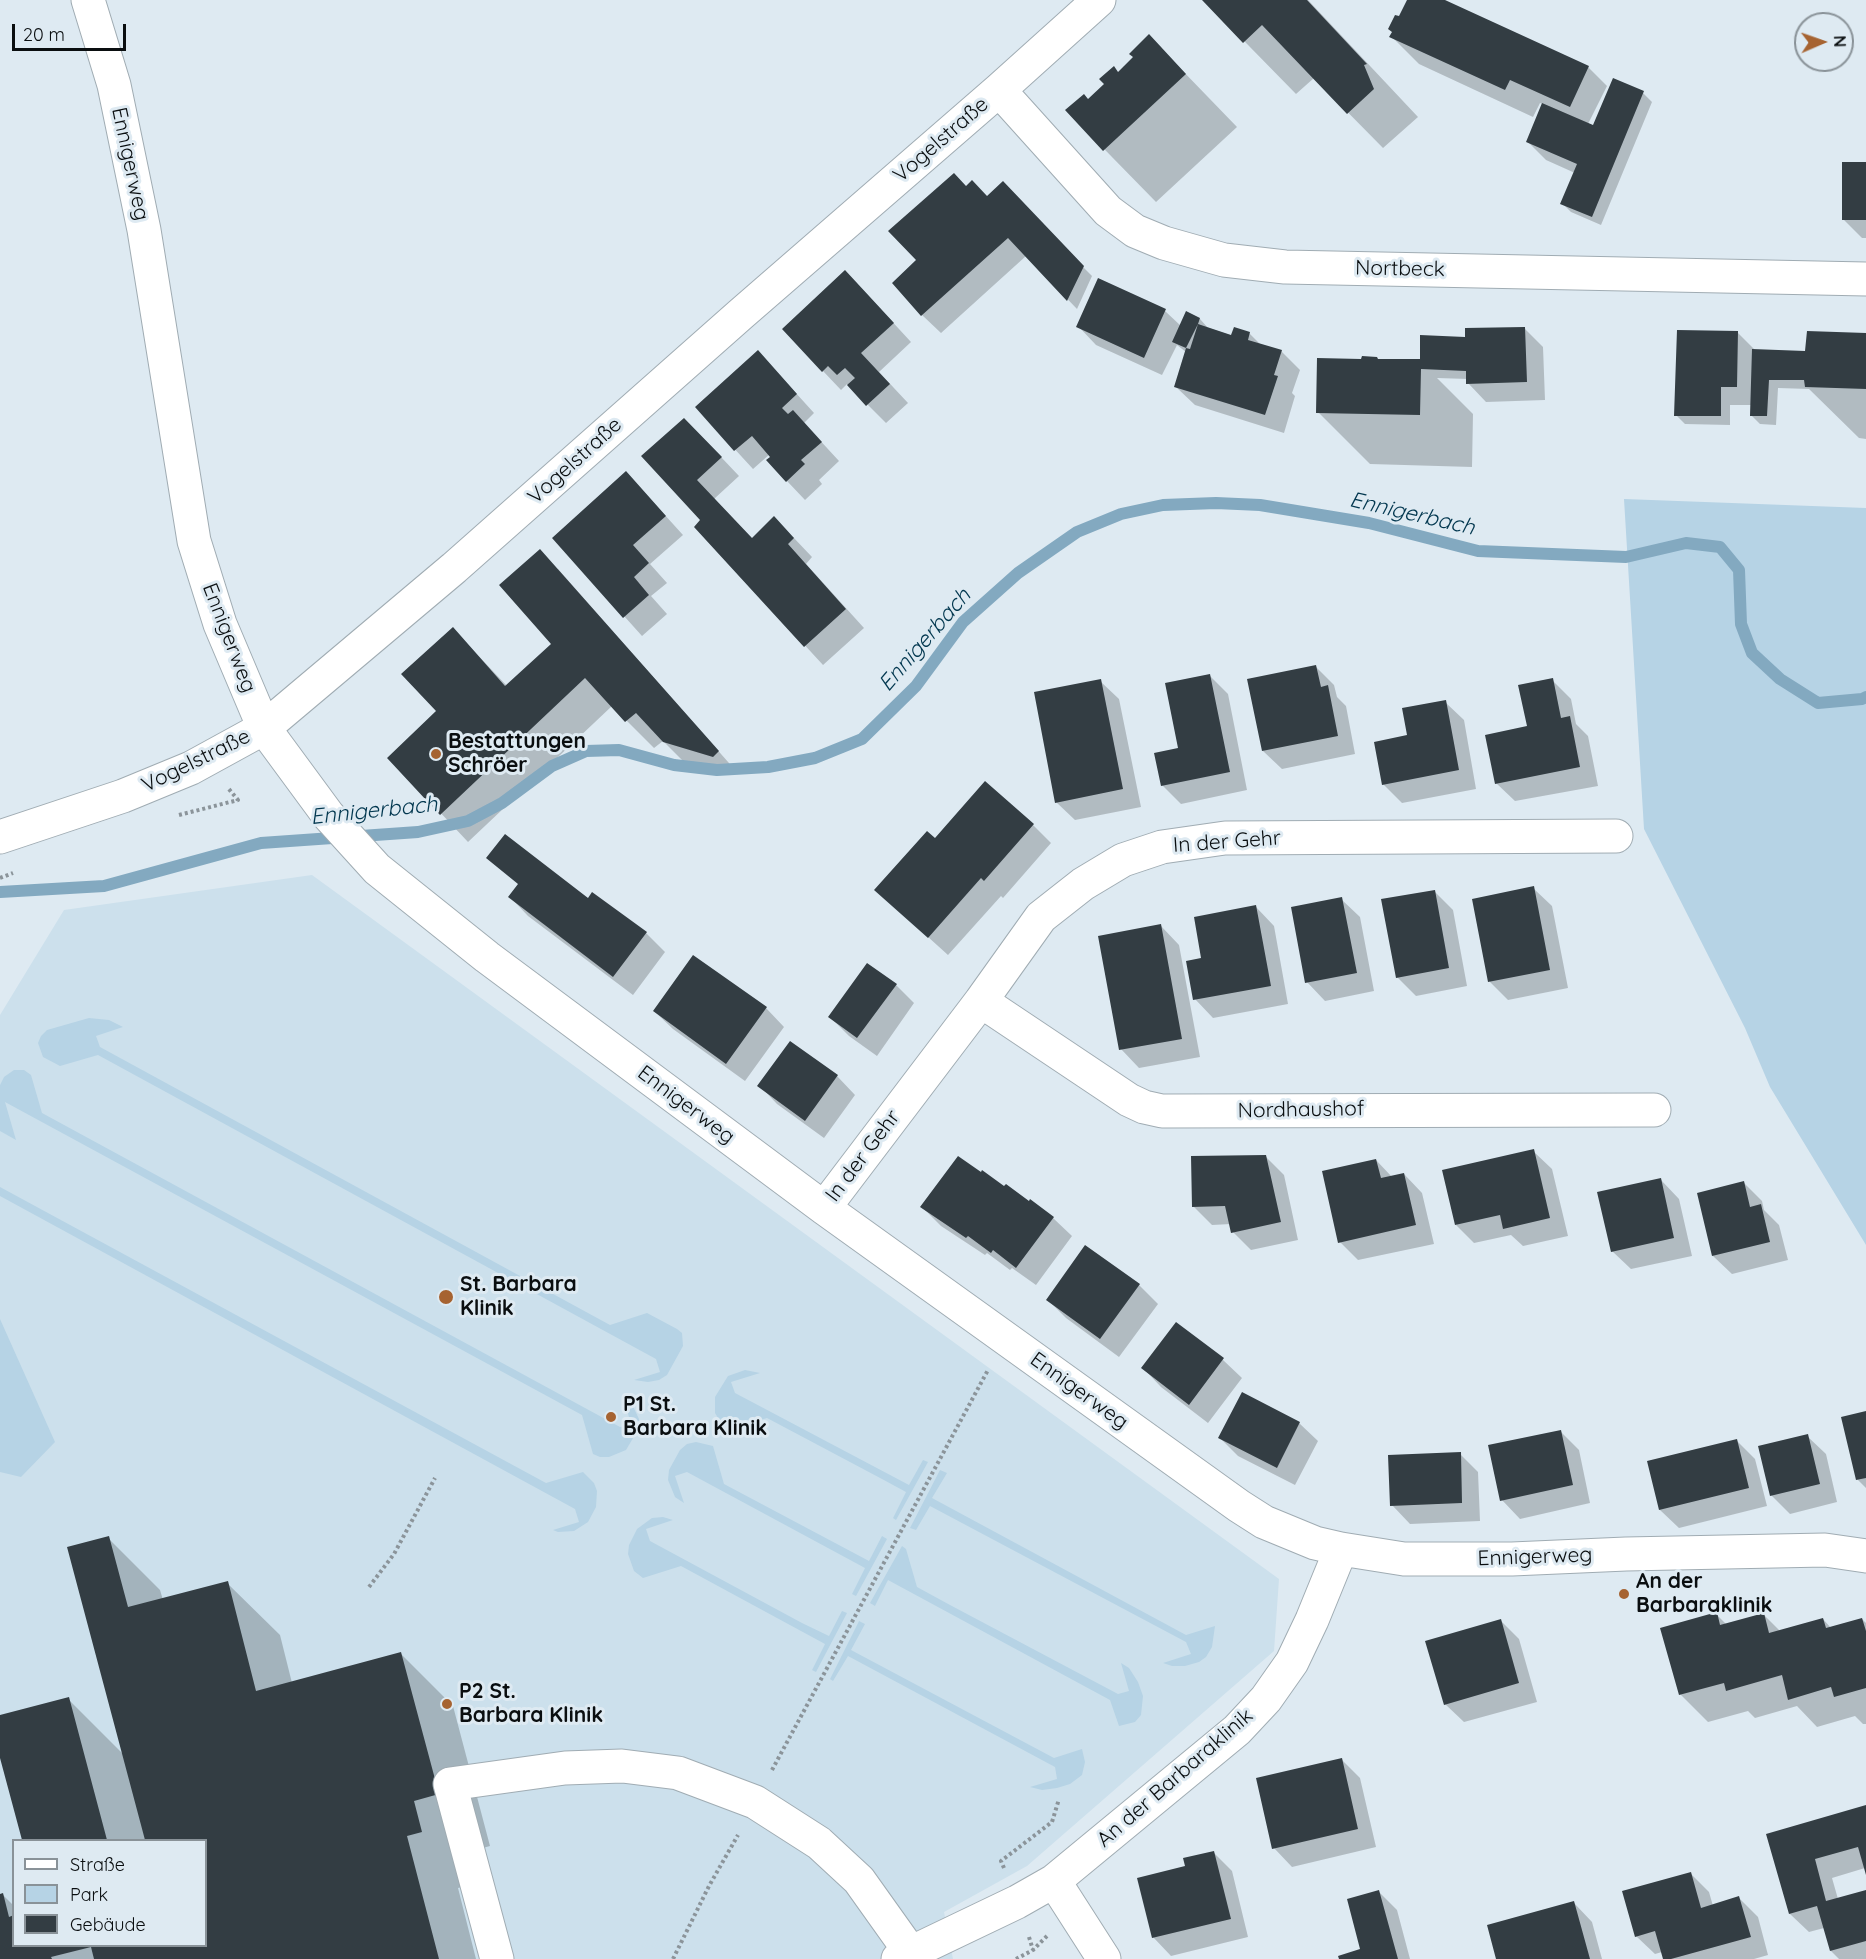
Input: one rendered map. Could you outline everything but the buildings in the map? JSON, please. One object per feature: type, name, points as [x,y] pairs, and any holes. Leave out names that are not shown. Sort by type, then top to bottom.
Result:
[{"type":"street","name":"Ennigerweg","points":[[88,0],[114,85],[144,230],[194,541],[220,624],[264,728],[328,815],[377,869],[487,957],[824,1209],[1239,1506],[1264,1521],[1315,1542],[1341,1549],[1404,1559],[1512,1559],[1825,1550],[1866,1556]]},
{"type":"street","name":"Vogelstraße","points":[[0,837],[123,796],[191,768],[264,728],[454,568],[1099,0]]},
{"type":"street","name":"Nortbeck","points":[[999,90],[1108,211],[1135,231],[1164,243],[1224,260],[1285,267],[1866,279]]},
{"type":"street","name":"In der Gehr","points":[[824,1209],[1041,917],[1083,884],[1123,860],[1161,847],[1225,838],[1616,836]]},
{"type":"street","name":"Nordhaushof","points":[[981,1000],[1129,1101],[1162,1111],[1654,1110]]},
{"type":"street","name":"An der Barbaraklinik","points":[[904,1956],[1017,1902],[1054,1881],[1237,1730],[1280,1681],[1307,1632],[1341,1549]]},
{"type":"street","points":[[497,1959],[450,1784],[565,1768],[622,1766],[678,1773],[755,1802],[819,1843],[859,1880],[904,1956]]},
{"type":"street","points":[[1054,1881],[1104,1959]]},
{"type":"path","points":[[673,1959],[709,1886],[898,1534],[1006,1339]]},
{"type":"path","points":[[369,1587],[394,1554],[435,1478]]},
{"type":"shaded area","name":"St. Barbara Klinik","points":[[312,875],[1279,1579],[1274,1651],[1027,1866],[944,1912],[953,1959],[0,1959],[0,1015],[64,910]]},
{"type":"green space","points":[[1624,499],[1866,508],[1866,1245],[1770,1087],[1745,1028],[1644,829]]},
{"type":"green space","points":[[89,1018],[109,1020],[123,1027],[96,1036],[100,1047],[610,1325],[647,1313],[677,1329],[682,1333],[683,1346],[667,1375],[659,1380],[648,1382],[634,1380],[660,1372],[656,1359],[98,1055],[60,1066],[43,1057],[38,1043],[47,1030]]},
{"type":"green space","points":[[14,1070],[24,1070],[31,1075],[42,1113],[620,1427],[631,1425],[624,1398],[631,1402],[639,1419],[639,1428],[626,1450],[609,1457],[593,1454],[582,1415],[5,1102],[16,1140],[0,1131],[0,1085],[4,1077]]},
{"type":"green space","points":[[0,1187],[546,1483],[583,1472],[594,1483],[597,1491],[596,1507],[588,1522],[574,1531],[553,1530],[579,1522],[575,1509],[0,1196]]},
{"type":"green space","points":[[0,1319],[55,1442],[21,1477],[0,1472]]},
{"type":"green space","points":[[745,1370],[760,1373],[731,1382],[735,1393],[909,1485],[923,1460],[928,1462],[896,1520],[893,1518],[906,1492],[767,1418],[728,1430],[723,1426],[715,1413],[715,1397],[728,1376]]},
{"type":"green space","points":[[696,1442],[713,1446],[724,1484],[869,1561],[882,1536],[887,1539],[856,1596],[852,1594],[865,1568],[687,1472],[675,1476],[684,1503],[675,1497],[668,1480],[669,1470],[680,1450],[687,1444]]},
{"type":"green space","points":[[940,1470],[947,1473],[932,1498],[1186,1635],[1215,1626],[1212,1647],[1206,1657],[1199,1662],[1185,1666],[1163,1663],[1191,1654],[1186,1642],[930,1506],[916,1530],[910,1528]]},
{"type":"green space","points":[[663,1517],[673,1520],[646,1529],[650,1541],[802,1623],[829,1636],[842,1611],[847,1613],[816,1672],[812,1670],[825,1644],[681,1566],[643,1578],[634,1571],[628,1554],[629,1545],[637,1529],[652,1518]]},
{"type":"green space","points":[[902,1546],[906,1549],[917,1587],[950,1605],[1118,1694],[1129,1691],[1121,1663],[1129,1668],[1143,1696],[1141,1715],[1135,1722],[1119,1726],[1110,1700],[888,1580],[875,1606],[870,1603]]},
{"type":"green space","points":[[859,1621],[865,1624],[851,1650],[1054,1758],[1082,1749],[1085,1762],[1082,1775],[1070,1784],[1057,1788],[1042,1790],[1030,1787],[1057,1779],[1055,1767],[848,1656],[833,1681],[830,1679]]},
{"type":"waterway","name":"Ennigerbach","points":[[0,892],[104,886],[261,843],[418,832],[468,821],[502,803],[552,766],[586,751],[619,750],[674,765],[717,770],[768,767],[815,758],[862,739],[916,686],[963,622],[1018,573],[1077,532],[1121,514],[1163,505],[1216,503],[1260,505],[1369,523],[1478,551],[1626,557],[1686,543],[1720,547],[1739,570],[1741,624],[1752,653],[1780,679],[1818,703],[1866,697]]},
{"type":"place","name":"Bestattungen Schröer","points":[[436,754]]},
{"type":"place","name":"St. Barbara Klinik","points":[[446,1297]]},
{"type":"place","name":"P1 St. Barbara Klinik","points":[[611,1417]]},
{"type":"place","name":"An der Barbaraklinik","points":[[1624,1594]]},
{"type":"place","name":"P2 St. Barbara Klinik","points":[[447,1704]]}]
